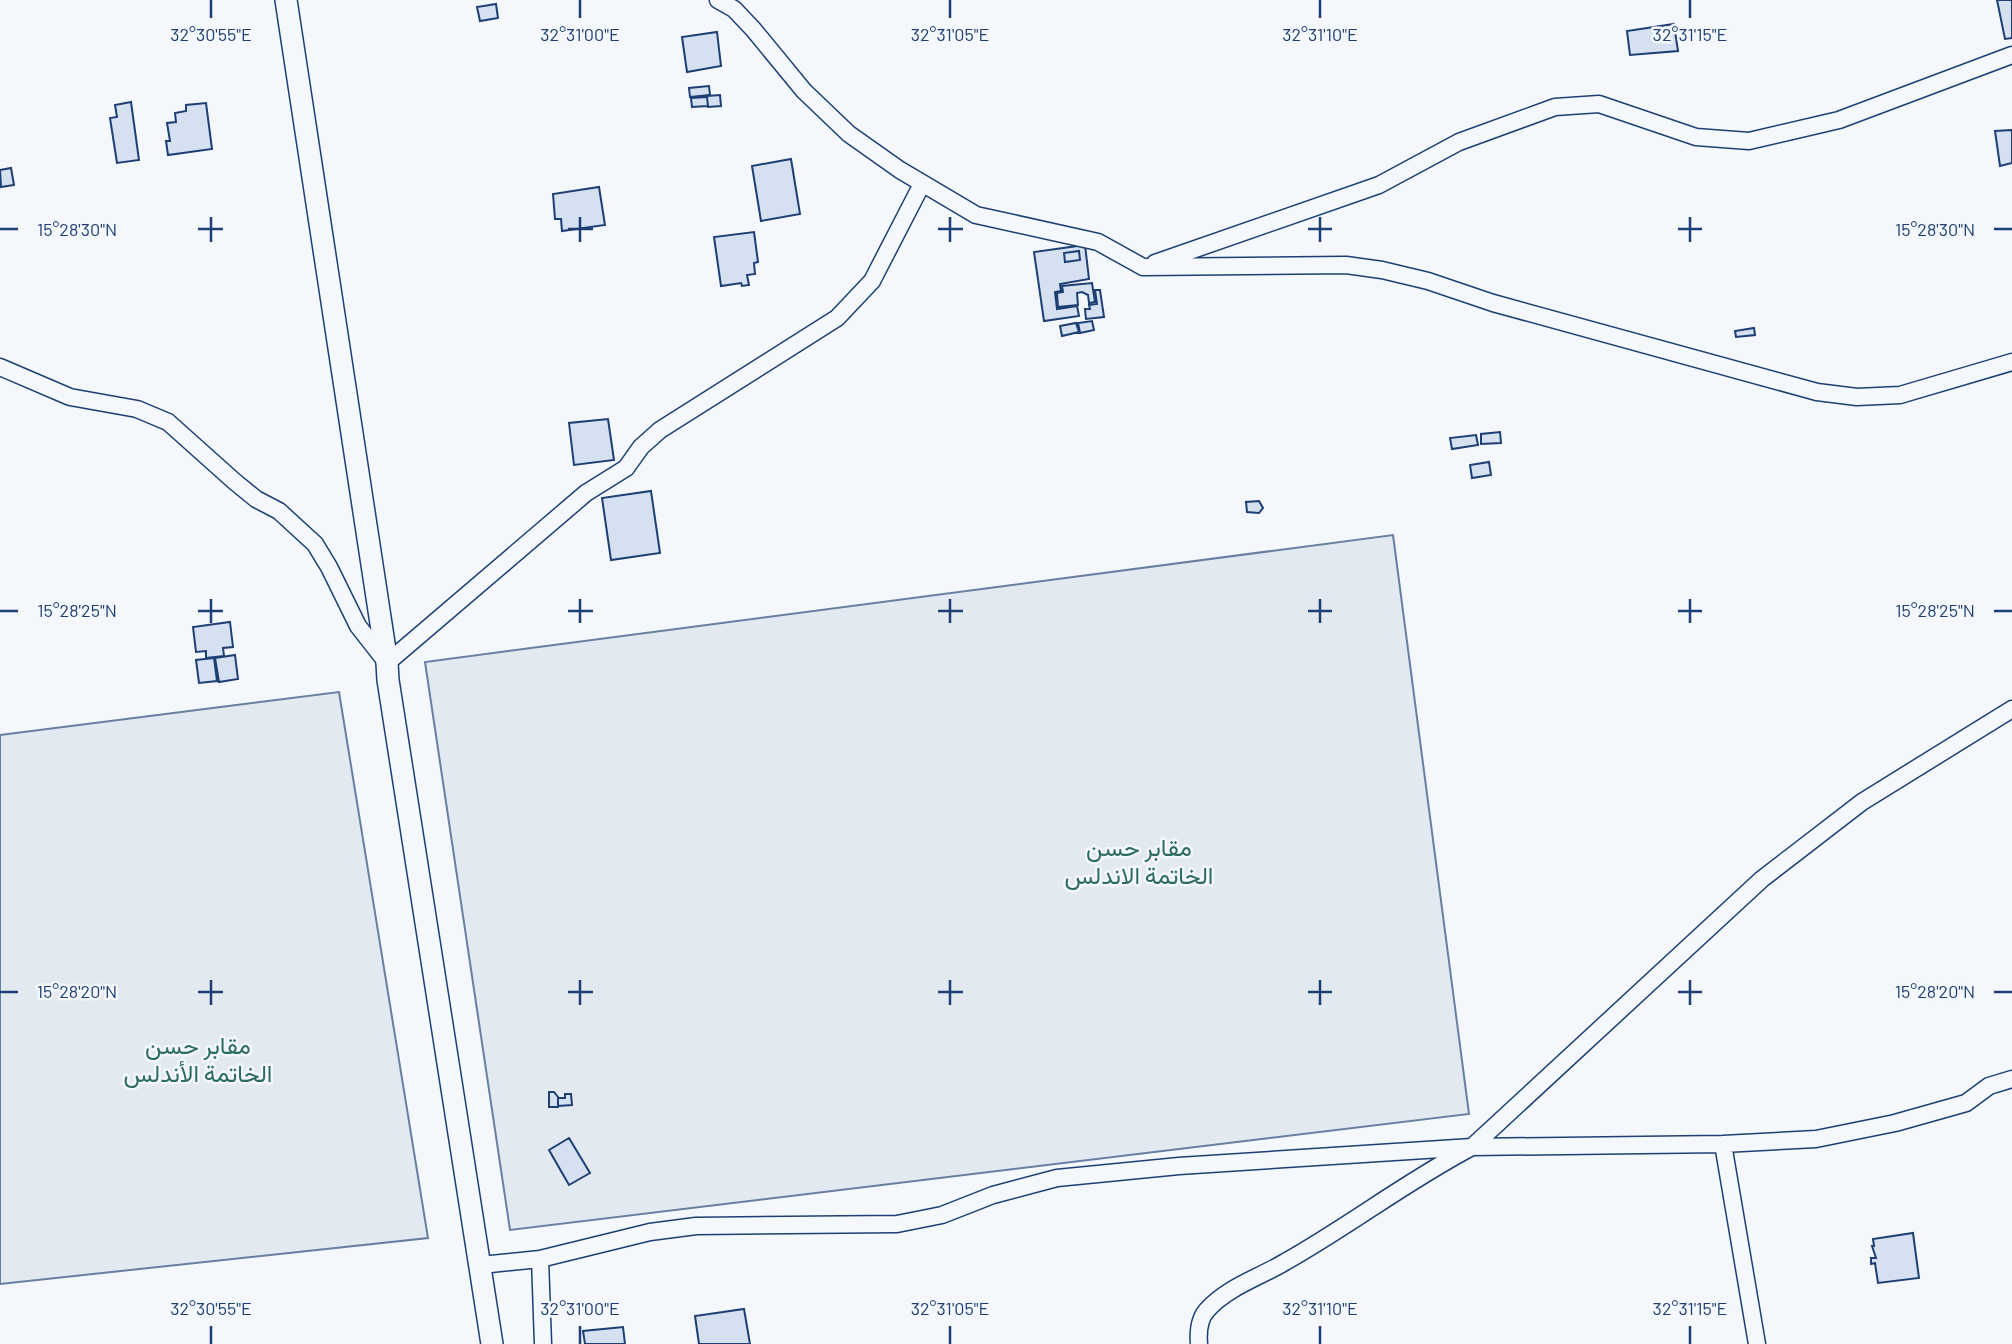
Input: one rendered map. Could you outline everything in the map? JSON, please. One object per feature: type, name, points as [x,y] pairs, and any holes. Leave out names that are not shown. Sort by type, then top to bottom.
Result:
[{"type":"street","points":[[286,0],[390,693],[492,1344]]},
{"type":"street","points":[[718,0],[734,9],[804,91],[849,134],[922,184],[976,215],[1098,242],[1143,267],[1346,265],[1382,270],[1817,391],[1857,397],[1900,395],[2012,362]]},
{"type":"street","points":[[1143,267],[1380,185],[1459,142],[1556,107],[1599,104],[1696,137],[1749,141],[1839,120],[2012,55]]},
{"type":"street","points":[[387,663],[586,493],[626,468],[641,447],[660,430],[837,318],[872,281],[922,184]]},
{"type":"street","points":[[0,367],[70,397],[137,408],[168,422],[233,481],[256,499],[279,511],[315,544],[358,626],[387,663]]},
{"type":"street","points":[[1199,1344],[1201,1319],[1209,1308],[1239,1286],[1285,1263],[1429,1170],[1472,1147],[1762,879],[1862,802],[2012,709]]},
{"type":"street","points":[[481,1265],[540,1259],[650,1232],[696,1226],[897,1224],[942,1215],[993,1195],[1058,1178],[1180,1166],[1472,1147],[1723,1144],[1816,1139],[1895,1123],[1966,1103],[1989,1086],[2012,1079]]},
{"type":"street","points":[[1723,1144],[1757,1344]]},
{"type":"street","points":[[540,1259],[543,1344]]},
{"type":"green space","name":"مقابر حسن الخاتمة الاندلس","points":[[1393,535],[1469,1114],[510,1230],[425,662]]},
{"type":"green space","name":"مقابر حسن الخاتمة الأندلس","points":[[339,692],[428,1238],[0,1284],[0,735]]},
{"type":"building","points":[[1997,0],[2012,0],[2012,38],[2005,39]]},
{"type":"building","points":[[496,4],[498,18],[480,21],[477,7]]},
{"type":"building","points":[[1674,24],[1678,51],[1630,55],[1627,31]]},
{"type":"building","points":[[717,32],[721,66],[687,72],[682,37]]},
{"type":"building","points":[[709,86],[710,95],[690,97],[689,88]]},
{"type":"building","points":[[720,95],[721,106],[708,107],[707,96]]},
{"type":"building","points":[[707,97],[708,106],[692,107],[691,98]]},
{"type":"building","points":[[131,102],[139,160],[117,163],[110,118],[117,117],[115,105]]},
{"type":"building","points":[[206,103],[212,149],[168,155],[166,141],[170,141],[167,123],[176,122],[175,113],[186,111],[186,105]]},
{"type":"building","points":[[2012,130],[2012,163],[2000,166],[1995,131]]},
{"type":"building","points":[[791,159],[800,214],[761,221],[752,166]]},
{"type":"building","points":[[11,168],[14,185],[1,187],[0,170]]},
{"type":"building","points":[[599,187],[605,225],[562,231],[561,219],[555,219],[553,194]]},
{"type":"building","points":[[754,232],[758,262],[754,263],[755,274],[747,275],[749,285],[742,286],[741,283],[721,286],[714,237]]},
{"type":"building","points":[[1085,245],[1089,279],[1060,284],[1061,291],[1055,292],[1057,309],[1077,306],[1079,316],[1044,321],[1034,252]]},
{"type":"building","points":[[1079,251],[1080,260],[1065,262],[1064,253]]},
{"type":"building","points":[[1092,283],[1095,302],[1089,303],[1088,295],[1082,292],[1077,293],[1078,305],[1058,307],[1057,293],[1063,292],[1062,286]]},
{"type":"building","points":[[1095,290],[1100,290],[1104,317],[1086,319],[1085,309],[1090,309],[1089,305],[1097,304]]},
{"type":"building","points":[[1092,321],[1094,330],[1080,333],[1078,323]]},
{"type":"building","points":[[1076,323],[1079,332],[1062,336],[1060,326]]},
{"type":"building","points":[[1754,328],[1755,335],[1736,337],[1735,331]]},
{"type":"building","points":[[608,419],[614,460],[574,465],[569,423]]},
{"type":"building","points":[[1500,432],[1501,443],[1481,444],[1481,434]]},
{"type":"building","points":[[1476,435],[1478,445],[1452,449],[1450,438]]},
{"type":"building","points":[[1489,462],[1491,475],[1472,478],[1470,465]]},
{"type":"building","points":[[651,491],[660,553],[611,560],[602,498]]},
{"type":"building","points":[[1259,501],[1263,508],[1259,513],[1247,512],[1246,502]]},
{"type":"building","points":[[230,622],[233,647],[223,648],[224,656],[206,658],[206,651],[196,652],[193,627]]},
{"type":"building","points":[[235,655],[238,679],[219,682],[215,658]]},
{"type":"building","points":[[214,658],[217,681],[199,683],[196,660]]},
{"type":"building","points":[[549,1092],[554,1092],[558,1097],[558,1107],[549,1107]]},
{"type":"building","points":[[565,1094],[571,1094],[572,1105],[558,1106],[558,1098],[565,1098]]},
{"type":"building","points":[[569,1138],[590,1173],[569,1185],[549,1150]]},
{"type":"building","points":[[1913,1233],[1919,1278],[1878,1283],[1875,1263],[1871,1264],[1871,1258],[1876,1258],[1873,1239]]},
{"type":"building","points":[[744,1309],[750,1344],[699,1344],[695,1316]]},
{"type":"building","points":[[623,1327],[625,1344],[585,1344],[583,1331]]}]
